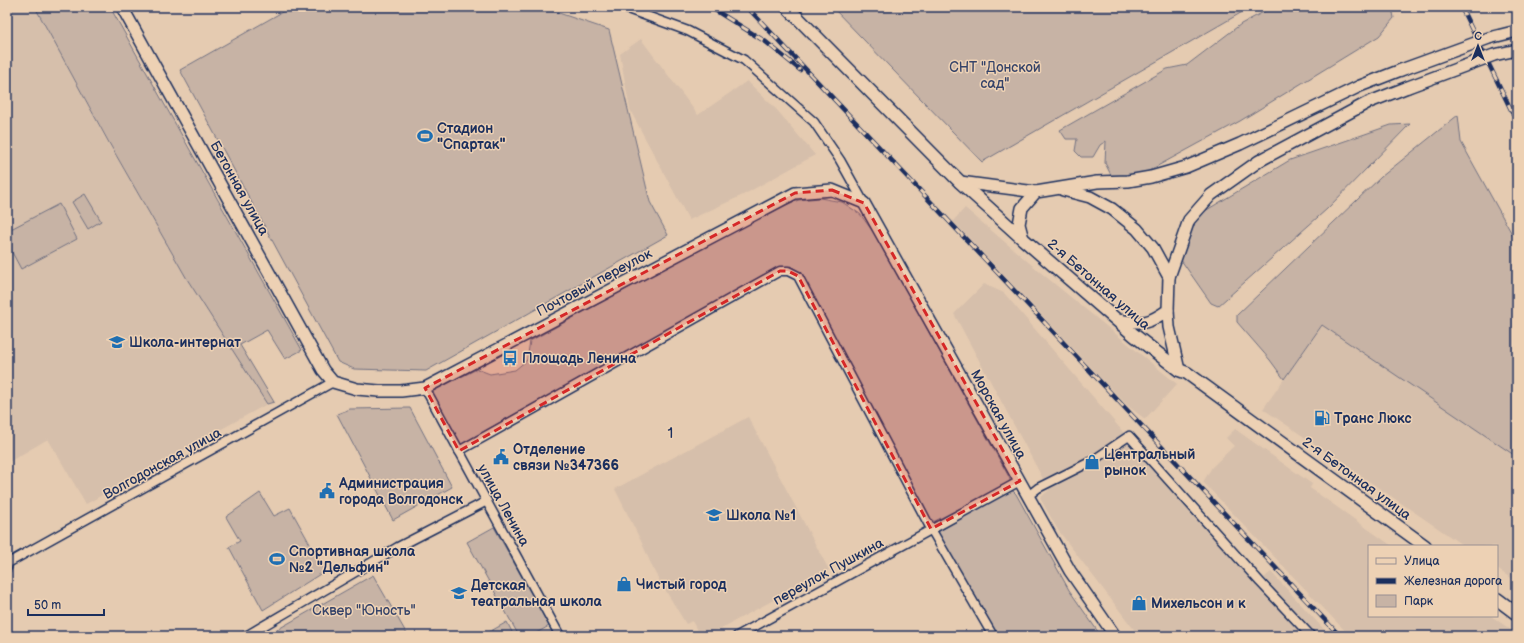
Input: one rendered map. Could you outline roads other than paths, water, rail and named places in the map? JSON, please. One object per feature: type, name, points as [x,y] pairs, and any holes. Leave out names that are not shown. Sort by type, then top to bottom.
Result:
[{"type":"main road","name":"2-я Бетонная улица","points":[[787,7],[960,182],[1023,239],[1134,335],[1179,370],[1193,378],[1424,545]]},
{"type":"main road","points":[[1498,600],[1517,614]]},
{"type":"street","name":"Бетонная улица","points":[[122,7],[320,363],[333,382]]},
{"type":"street","points":[[622,7],[688,31],[744,60],[814,122],[840,160],[864,203]]},
{"type":"street","points":[[960,182],[1036,192],[1097,182],[1128,181],[1151,177],[1186,167],[1240,144],[1360,86],[1489,38],[1517,32]]},
{"type":"street","points":[[1179,370],[1169,327],[1168,310],[1170,278],[1189,220],[1211,195],[1259,161],[1367,102],[1494,55],[1517,50]]},
{"type":"street","points":[[1055,189],[1090,197],[1125,218],[1137,229],[1153,248],[1170,278]]},
{"type":"street","name":"Почтовый переулок","points":[[333,382],[357,389],[379,392],[425,388],[795,193],[832,190],[864,203]]},
{"type":"street","points":[[1023,239],[1019,224],[1022,208],[1036,192]]},
{"type":"street","name":"Морская улица","points":[[864,203],[1070,571],[1115,636]]},
{"type":"street","points":[[459,451],[780,271],[788,271],[798,276],[930,529],[993,636]]},
{"type":"street","points":[[1117,320],[1145,323],[1155,319],[1168,310]]},
{"type":"street","name":"Волгодонская улица","points":[[7,568],[8,563],[333,382]]},
{"type":"street","name":"улица Ленина","points":[[425,388],[560,636]]},
{"type":"street","points":[[1028,496],[1038,488],[1092,461],[1129,436],[1260,582],[1311,636]]},
{"type":"street","name":"переулок Пушкина","points":[[737,636],[1020,481]]},
{"type":"street","points":[[246,636],[398,547],[487,500]]},
{"type":"railway","points":[[710,7],[766,42],[800,70]]},
{"type":"railway","points":[[747,7],[1340,636]]},
{"type":"railway","points":[[1461,7],[1517,122]]},
{"type":"place","name":"Стадион \"Спартак\"","points":[[425,136]]},
{"type":"place","name":"Школа-интернат","points":[[117,342]]},
{"type":"place","name":"Площадь Ленина","points":[[510,358]]},
{"type":"place","name":"Транс Люкс","points":[[1322,418]]},
{"type":"place","name":"Отделение связи №347366","points":[[501,457]]},
{"type":"place","name":"Центральный рынок","points":[[1092,462]]},
{"type":"place","name":"Администрация города Волгодонск","points":[[327,491]]},
{"type":"place","name":"Школа №1","points":[[714,515]]},
{"type":"place","name":"Спортивная школа №2 \"Дельфин\"","points":[[277,559]]},
{"type":"place","name":"Чистый город","points":[[624,584]]},
{"type":"place","name":"Детская театральная школа","points":[[459,593]]},
{"type":"place","name":"Михельсон и к","points":[[1139,603]]},
{"type":"district","name":"1","points":[[671,433]]},
{"type":"park label","name":"СНТ \"Донской сад\"","points":[[995,76]]},
{"type":"park label","name":"Сквер \"Юность\"","points":[[364,610]]}]
